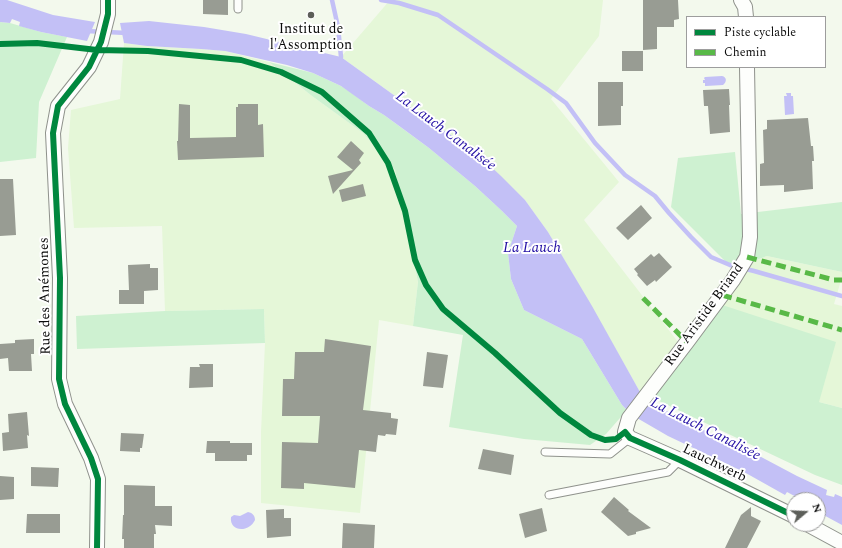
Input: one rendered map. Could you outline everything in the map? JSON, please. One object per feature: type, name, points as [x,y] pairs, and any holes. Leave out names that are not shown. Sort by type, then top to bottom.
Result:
[{"type":"street","name":"Rue des Anémones","points":[[97,548],[98,479],[91,458],[65,404],[59,378],[60,278],[53,133],[58,106],[89,67],[99,46],[108,14],[108,0]]},
{"type":"street","points":[[741,0],[746,7],[746,16]]},
{"type":"street","name":"Rue Aristide Briand","points":[[628,435],[629,418],[733,280],[747,257],[750,237],[747,68]]},
{"type":"street","name":"Lauchwerb","points":[[628,435],[786,512]]},
{"type":"street","points":[[816,532],[826,542],[842,542]]},
{"type":"lane","points":[[238,0],[238,9]]},
{"type":"lane","points":[[545,452],[610,454],[628,435]]},
{"type":"lane","points":[[549,495],[668,472],[680,460]]},
{"type":"green space","points":[[390,0],[603,0],[599,36],[551,99],[619,182],[584,220],[678,342],[640,392],[548,232],[525,200],[473,150],[341,57]]},
{"type":"green space","points":[[0,22],[10,23],[41,32],[67,37],[39,102],[36,158],[0,162]]},
{"type":"green space","points":[[124,43],[225,51],[269,62],[312,96],[363,133],[395,170],[418,282],[413,326],[379,320],[360,513],[261,503],[261,432],[265,343],[264,309],[165,311],[162,226],[74,228],[68,148],[71,110],[120,99]]},
{"type":"green space","points":[[269,62],[313,73],[349,91],[429,148],[475,186],[517,226],[508,253],[511,279],[524,310],[582,339],[622,405],[627,410],[606,434],[590,445],[524,439],[449,427],[463,335],[413,326],[418,282],[395,170],[363,133],[312,96]]},
{"type":"green space","points":[[735,152],[741,214],[842,202],[842,272],[767,256],[733,269],[671,207],[678,158]]},
{"type":"green space","points":[[767,256],[842,272],[842,277],[834,304],[842,306],[842,408],[819,402],[713,302],[733,269]]},
{"type":"green space","points":[[713,302],[836,342],[819,402],[842,408],[842,485],[815,475],[640,392],[678,342]]},
{"type":"green space","points":[[264,309],[265,343],[77,349],[76,316],[165,311]]},
{"type":"water","points":[[0,0],[7,0],[53,15],[95,22],[87,41],[41,32],[19,26],[20,22],[12,19],[10,23],[0,22]]},
{"type":"water","name":"La Lauch","points":[[149,21],[204,27],[246,34],[341,57],[473,150],[525,200],[548,232],[592,306],[640,392],[627,410],[622,405],[582,339],[524,310],[511,279],[508,253],[517,226],[475,186],[429,148],[341,86],[313,73],[287,65],[225,51],[124,43],[120,23]]},
{"type":"water","points":[[705,77],[725,77],[726,80],[723,85],[705,86],[705,83],[703,83]]},
{"type":"water","points":[[786,93],[791,93],[791,96],[793,96],[794,114],[785,115],[784,96],[787,96]]},
{"type":"water","points":[[652,399],[657,406],[678,417],[827,490],[826,495],[826,492],[786,492],[785,495],[744,472],[668,436],[637,418]]},
{"type":"water","points":[[835,494],[842,497],[842,525],[826,516],[826,495],[834,497]]},
{"type":"water","points":[[248,512],[255,517],[252,524],[244,529],[233,526],[231,517],[234,515],[240,516]]},
{"type":"building","points":[[203,0],[228,0],[228,15],[203,14]]},
{"type":"building","points":[[643,0],[678,0],[679,19],[674,20],[674,27],[657,27],[657,49],[643,50]]},
{"type":"building","points":[[622,51],[643,51],[643,71],[622,71]]},
{"type":"building","points":[[598,82],[623,82],[621,125],[598,126]]},
{"type":"building","points":[[729,89],[730,132],[710,134],[708,106],[704,106],[703,90]]},
{"type":"building","points":[[179,104],[190,105],[190,138],[236,137],[236,107],[238,107],[238,104],[258,104],[258,125],[263,124],[264,157],[178,160],[177,141]]},
{"type":"building","points":[[808,118],[811,146],[813,146],[813,189],[784,192],[784,185],[760,186],[760,164],[764,163],[763,130],[767,129],[767,120]]},
{"type":"building","points":[[351,141],[364,153],[359,160],[361,163],[333,194],[328,176],[353,170],[337,157]]},
{"type":"building","points":[[0,179],[13,179],[16,235],[0,236]]},
{"type":"building","points":[[363,184],[366,196],[342,202],[339,190]]},
{"type":"building","points":[[641,205],[652,218],[628,240],[616,228]]},
{"type":"building","points":[[659,253],[672,267],[656,282],[655,280],[647,286],[637,275],[638,274],[634,269],[651,254],[654,257]]},
{"type":"building","points":[[150,264],[150,268],[158,268],[158,290],[144,291],[144,304],[119,304],[119,290],[129,290],[128,265]]},
{"type":"building","points":[[34,339],[34,354],[31,354],[32,371],[9,371],[8,358],[0,359],[0,344],[15,343],[15,340]]},
{"type":"building","points":[[325,339],[371,346],[363,410],[391,413],[391,418],[398,419],[396,435],[378,435],[376,452],[359,450],[355,488],[304,483],[304,489],[281,488],[282,442],[318,443],[320,416],[282,416],[283,379],[294,379],[295,352],[324,352]]},
{"type":"building","points":[[427,352],[448,355],[443,388],[423,386]]},
{"type":"building","points":[[199,364],[213,364],[213,387],[189,388],[190,367],[200,367]]},
{"type":"building","points":[[27,412],[29,436],[27,435],[28,448],[3,451],[2,433],[9,432],[8,414]]},
{"type":"building","points":[[121,433],[144,434],[140,452],[120,451]]},
{"type":"building","points":[[207,441],[252,443],[252,455],[247,455],[247,461],[215,461],[215,453],[206,453]]},
{"type":"building","points":[[483,449],[514,455],[511,475],[478,469]]},
{"type":"building","points":[[31,467],[59,468],[58,487],[31,486]]},
{"type":"building","points":[[0,476],[14,477],[14,499],[0,500]]},
{"type":"building","points":[[124,485],[155,486],[155,506],[172,506],[172,526],[155,525],[156,534],[154,534],[154,548],[124,548],[124,539],[122,539]]},
{"type":"building","points":[[614,497],[629,510],[628,511],[651,528],[628,536],[601,512]]},
{"type":"building","points":[[751,507],[751,516],[761,521],[747,548],[725,548],[741,515]]},
{"type":"building","points":[[542,508],[547,531],[525,538],[519,514]]},
{"type":"building","points":[[284,509],[284,518],[291,518],[291,536],[267,538],[266,510]]},
{"type":"building","points":[[27,514],[60,514],[60,533],[26,533]]},
{"type":"building","points":[[343,523],[375,525],[374,548],[342,548]]},
{"type":"waterway","points":[[332,0],[338,27],[341,57],[340,61]]},
{"type":"waterway","points":[[381,0],[399,3],[438,15],[566,103],[595,143],[625,175],[655,196],[691,237],[711,257],[730,265],[842,296]]},
{"type":"waterway","name":"La Lauch Canalisée","points":[[86,31],[127,33]]},
{"type":"marked path","points":[[747,257],[834,280],[842,280]]},
{"type":"marked path","points":[[722,295],[842,330]]},
{"type":"marked path","points":[[643,298],[687,342]]},
{"type":"cycle path","points":[[97,548],[98,479],[91,458],[65,404],[59,379],[60,278],[53,133],[58,106],[89,67],[101,42],[108,14],[108,0]]},
{"type":"cycle path","points":[[0,44],[37,43],[97,50],[148,51],[241,60],[281,72],[322,92],[369,133],[388,163],[405,211],[415,260],[426,285],[443,309],[495,353],[560,413],[591,435],[605,440],[616,439],[625,432],[630,438],[680,460],[786,512]]},
{"type":"place","name":"Institut de l'Assomption","points":[[311,15]]}]
